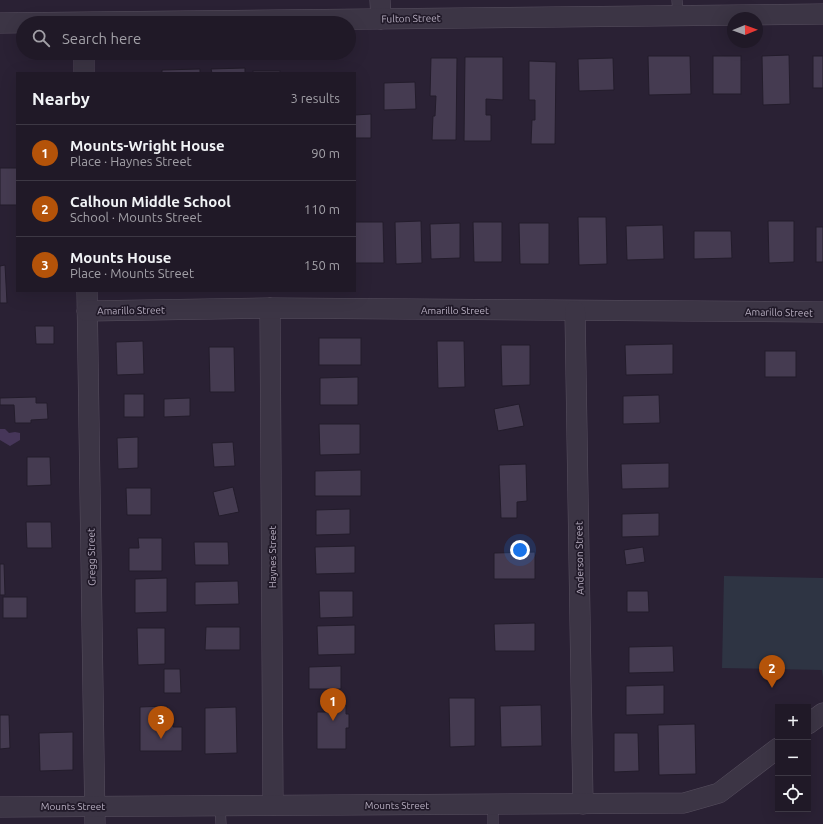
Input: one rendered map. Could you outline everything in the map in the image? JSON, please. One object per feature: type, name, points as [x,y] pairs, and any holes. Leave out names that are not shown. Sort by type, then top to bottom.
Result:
[{"type":"street","name":"Fulton Street","points":[[232,16],[380,9],[677,8],[823,14]]},
{"type":"street","name":"Fulton Street","points":[[0,23],[16,23]]},
{"type":"street","points":[[84,60],[84,72]]},
{"type":"street","name":"Gregg Street","points":[[87,292],[95,815]]},
{"type":"street","name":"Amarillo Street","points":[[88,311],[270,308],[823,312]]},
{"type":"street","name":"Haynes Street","points":[[270,308],[273,805]]},
{"type":"street","name":"Anderson Street","points":[[576,311],[583,804]]},
{"type":"street","points":[[811,722],[823,713]]},
{"type":"street","name":"Mounts Street","points":[[0,807],[95,815],[221,814],[273,805],[493,814],[583,804],[684,803],[719,793],[775,750]]},
{"type":"shaded area","points":[[0,429],[5,429],[9,433],[20,433],[20,440],[10,446],[0,440]]},
{"type":"shaded area","points":[[724,576],[823,578],[823,678],[822,670],[722,668]]},
{"type":"building","points":[[789,55],[790,104],[763,105],[762,56]]},
{"type":"building","points":[[648,56],[690,56],[691,94],[649,95]]},
{"type":"building","points":[[713,56],[741,56],[741,94],[713,94]]},
{"type":"building","points":[[813,56],[823,56],[823,88],[813,88]]},
{"type":"building","points":[[465,57],[503,57],[503,100],[486,99],[486,115],[491,115],[491,141],[464,141]]},
{"type":"building","points":[[431,58],[457,58],[456,140],[432,140],[436,96],[430,96]]},
{"type":"building","points":[[613,58],[614,90],[579,91],[578,59]]},
{"type":"building","points":[[529,61],[556,62],[555,144],[531,144],[532,120],[535,120],[535,100],[529,100]]},
{"type":"building","points":[[245,68],[245,72],[212,72],[211,69]]},
{"type":"building","points":[[200,69],[200,72],[162,72],[162,70]]},
{"type":"building","points":[[253,71],[280,71],[280,72]]},
{"type":"building","points":[[415,82],[416,109],[384,110],[384,83]]},
{"type":"building","points":[[371,114],[371,138],[356,138],[356,115]]},
{"type":"building","points":[[0,168],[16,168],[16,205],[0,205]]},
{"type":"building","points":[[578,217],[606,217],[607,264],[579,265]]},
{"type":"building","points":[[421,221],[422,263],[396,264],[395,222]]},
{"type":"building","points":[[768,221],[794,221],[794,262],[769,263]]},
{"type":"building","points":[[356,222],[383,222],[384,263],[356,263]]},
{"type":"building","points":[[473,222],[502,222],[502,262],[474,262]]},
{"type":"building","points":[[460,223],[460,258],[431,259],[430,224]]},
{"type":"building","points":[[519,223],[549,223],[549,264],[520,264]]},
{"type":"building","points":[[663,225],[664,259],[627,260],[626,226]]},
{"type":"building","points":[[816,227],[823,227],[823,262],[816,262]]},
{"type":"building","points":[[694,231],[731,231],[732,258],[694,259]]},
{"type":"building","points":[[5,265],[7,303],[0,303],[0,266]]},
{"type":"building","points":[[35,326],[54,326],[54,344],[36,344]]},
{"type":"building","points":[[319,338],[361,338],[361,365],[319,365]]},
{"type":"building","points":[[143,341],[144,374],[117,375],[116,342]]},
{"type":"building","points":[[437,341],[464,341],[465,387],[438,388]]},
{"type":"building","points":[[673,344],[673,374],[626,375],[625,345]]},
{"type":"building","points":[[501,345],[530,345],[530,385],[502,386]]},
{"type":"building","points":[[209,347],[234,347],[235,392],[210,392]]},
{"type":"building","points":[[765,351],[796,351],[796,377],[765,377]]},
{"type":"building","points":[[358,377],[358,405],[320,405],[320,378]]},
{"type":"building","points":[[124,394],[144,394],[144,417],[124,417]]},
{"type":"building","points":[[659,395],[660,423],[623,424],[623,396]]},
{"type":"building","points":[[36,397],[36,403],[47,403],[48,419],[31,420],[31,423],[15,423],[14,405],[0,405],[0,398]]},
{"type":"building","points":[[190,398],[190,416],[164,417],[164,399]]},
{"type":"building","points":[[519,404],[524,426],[498,431],[494,409]]},
{"type":"building","points":[[319,424],[360,424],[360,454],[320,455]]},
{"type":"building","points":[[138,437],[138,468],[118,469],[117,438]]},
{"type":"building","points":[[233,442],[235,466],[214,467],[212,443]]},
{"type":"building","points":[[27,457],[50,457],[51,485],[27,486]]},
{"type":"building","points":[[669,463],[669,488],[622,489],[621,464]]},
{"type":"building","points":[[526,464],[527,501],[517,502],[517,518],[501,518],[499,465]]},
{"type":"building","points":[[361,470],[361,496],[315,496],[315,471]]},
{"type":"building","points":[[233,487],[239,512],[219,516],[213,492]]},
{"type":"building","points":[[126,488],[151,488],[151,515],[127,515]]},
{"type":"building","points":[[350,509],[350,534],[316,535],[316,510]]},
{"type":"building","points":[[659,513],[659,536],[622,537],[622,514]]},
{"type":"building","points":[[26,522],[51,522],[52,548],[27,548]]},
{"type":"building","points":[[138,538],[162,538],[162,571],[129,571],[129,548],[139,548]]},
{"type":"building","points":[[194,542],[228,542],[229,565],[195,565]]},
{"type":"building","points":[[355,546],[355,573],[316,574],[315,547]]},
{"type":"building","points":[[643,547],[645,562],[626,565],[624,550]]},
{"type":"building","points":[[535,552],[535,579],[494,579],[494,553]]},
{"type":"building","points":[[0,564],[4,564],[5,595],[0,595]]},
{"type":"building","points":[[167,578],[167,612],[135,613],[135,579]]},
{"type":"building","points":[[238,581],[239,604],[195,605],[195,582]]},
{"type":"building","points":[[319,591],[353,591],[353,617],[320,618]]},
{"type":"building","points":[[627,591],[648,591],[649,612],[627,612]]},
{"type":"building","points":[[3,597],[27,597],[27,618],[3,618]]},
{"type":"building","points":[[535,623],[535,651],[495,651],[494,624]]},
{"type":"building","points":[[355,625],[355,654],[318,655],[317,626]]},
{"type":"building","points":[[206,627],[240,627],[240,650],[205,650]]},
{"type":"building","points":[[137,628],[165,628],[165,664],[138,665]]},
{"type":"building","points":[[673,646],[674,672],[629,673],[629,647]]},
{"type":"building","points":[[341,666],[341,689],[309,689],[309,667]]},
{"type":"building","points":[[164,669],[180,669],[181,693],[164,693]]},
{"type":"building","points":[[664,685],[664,714],[626,715],[626,686]]},
{"type":"building","points":[[449,698],[475,698],[475,746],[450,747]]},
{"type":"building","points":[[346,705],[346,714],[349,714],[349,728],[346,728],[346,749],[317,749],[317,712],[334,712],[334,706]]},
{"type":"building","points":[[541,705],[542,746],[501,747],[500,706]]},
{"type":"building","points":[[167,706],[167,715],[172,715],[173,727],[182,727],[182,751],[140,751],[140,707]]},
{"type":"building","points":[[236,707],[237,753],[205,754],[205,708]]},
{"type":"building","points":[[0,715],[9,715],[10,748],[0,749]]},
{"type":"building","points":[[695,724],[696,774],[659,775],[658,725]]},
{"type":"building","points":[[73,732],[73,770],[40,771],[39,733]]},
{"type":"building","points":[[614,733],[638,733],[639,771],[614,772]]},
{"type":"place","name":"Calhoun Middle School","points":[[772,688]]},
{"type":"place","name":"Mounts-Wright House","points":[[333,721]]},
{"type":"place","name":"Mounts House","points":[[161,739]]}]
